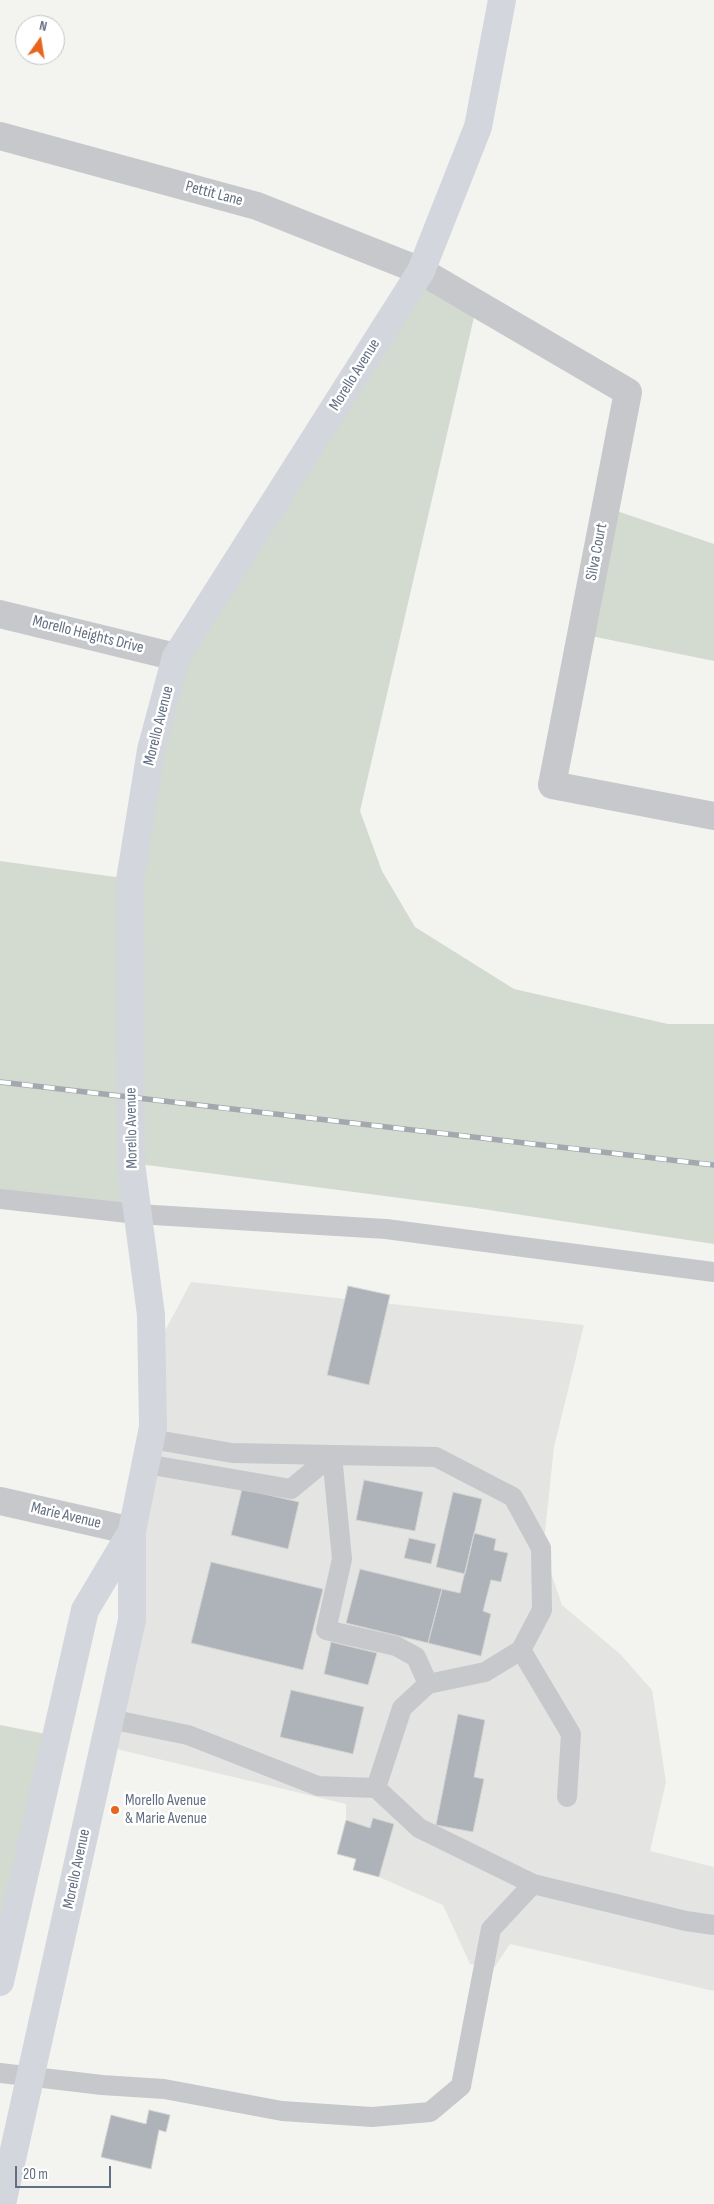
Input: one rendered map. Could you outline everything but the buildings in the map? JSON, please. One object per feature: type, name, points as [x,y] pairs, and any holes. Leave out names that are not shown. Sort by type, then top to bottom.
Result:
[{"type":"street","name":"Morello Avenue","points":[[2,2204],[132,1620],[132,1531],[153,1427],[151,1315],[131,1163],[130,880],[151,750],[176,657],[421,272],[478,127],[502,0]]},
{"type":"street","name":"Pettit Lane","points":[[0,136],[257,206],[421,272]]},
{"type":"street","name":"Silva Court","points":[[421,272],[628,392],[552,784],[714,816]]},
{"type":"street","name":"Morello Heights Drive","points":[[0,614],[176,657]]},
{"type":"street","name":"Marie Avenue","points":[[0,1501],[132,1531]]},
{"type":"street","name":"Morello Avenue","points":[[0,1982],[85,1610],[132,1531]]},
{"type":"lane","points":[[0,1199],[137,1214],[386,1228],[714,1272]]},
{"type":"lane","points":[[148,1451],[291,1489],[332,1455]]},
{"type":"lane","points":[[148,1451],[436,1457],[513,1497],[541,1548],[542,1610],[521,1650],[485,1672],[428,1684],[402,1708],[376,1788]]},
{"type":"lane","points":[[332,1455],[342,1559],[326,1630],[396,1646],[416,1657],[428,1684]]},
{"type":"lane","points":[[521,1650],[571,1734],[567,1797]]},
{"type":"lane","points":[[110,1719],[188,1735],[318,1786],[376,1788],[419,1828],[533,1884],[686,1921],[714,1925]]},
{"type":"lane","points":[[0,2073],[30,2078],[164,2089],[282,2111],[372,2118],[430,2112],[461,2086],[491,1929],[533,1884]]},
{"type":"shaded area","points":[[421,271],[477,304],[360,811],[382,871],[415,927],[514,989],[668,1024],[714,1024],[714,1244],[469,1207],[131,1163],[137,1214],[0,1199],[0,861],[130,879],[176,657]]},
{"type":"shaded area","points":[[605,507],[714,544],[714,661],[581,634]]},
{"type":"shaded area","points":[[191,1282],[584,1325],[554,1447],[543,1550],[562,1605],[620,1654],[652,1690],[666,1782],[650,1851],[714,1867],[714,1991],[510,1944],[494,1968],[470,1964],[443,1905],[379,1877],[353,1870],[356,1859],[337,1854],[346,1820],[346,1804],[104,1746],[151,1357]]},
{"type":"shaded area","points":[[0,1725],[56,1736],[0,1982]]},
{"type":"railway","points":[[0,1082],[714,1165]]},
{"type":"place","name":"Morello Avenue & Marie Avenue","points":[[115,1810]]}]
